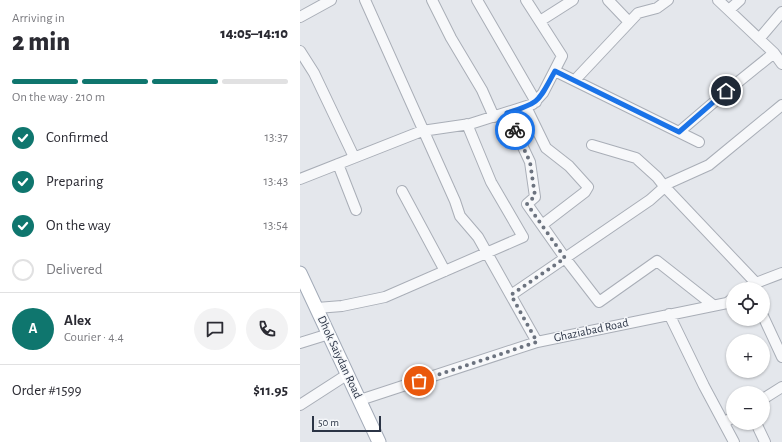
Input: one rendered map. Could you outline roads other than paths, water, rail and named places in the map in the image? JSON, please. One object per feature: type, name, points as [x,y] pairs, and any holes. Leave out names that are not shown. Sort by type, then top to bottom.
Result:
[{"type":"main road","name":"Dhok Saiydan Road","points":[[300,273],[330,334],[379,442]]},
{"type":"street","points":[[300,17],[331,0]]},
{"type":"street","points":[[365,0],[460,216],[478,237],[537,342]]},
{"type":"street","points":[[432,0],[451,38],[482,90],[494,117]]},
{"type":"street","points":[[477,0],[536,102]]},
{"type":"street","points":[[300,179],[422,131],[466,124],[494,117],[526,107],[536,102],[555,71],[562,56],[526,0]]},
{"type":"street","points":[[540,21],[572,0]]},
{"type":"street","points":[[608,0],[629,22]]},
{"type":"street","points":[[574,80],[638,13],[657,8],[668,0]]},
{"type":"street","points":[[718,0],[759,39],[782,64]]},
{"type":"street","points":[[728,10],[740,0]]},
{"type":"street","points":[[759,39],[782,12]]},
{"type":"street","points":[[300,51],[314,73],[354,158]]},
{"type":"street","points":[[679,132],[726,91],[774,54]]},
{"type":"street","points":[[555,71],[699,142]]},
{"type":"street","points":[[511,295],[650,200],[664,186],[709,165],[782,105]]},
{"type":"street","points":[[526,107],[546,148],[568,166],[588,187],[585,192],[542,225]]},
{"type":"street","points":[[507,113],[530,162],[535,196],[527,204],[565,258],[599,302],[657,261],[713,305]]},
{"type":"street","points":[[317,308],[342,306],[385,297],[523,237],[491,182],[466,124]]},
{"type":"street","points":[[592,145],[636,158],[657,177],[746,282]]},
{"type":"street","points":[[338,164],[356,210]]},
{"type":"street","points":[[402,191],[446,271]]},
{"type":"street","points":[[761,282],[782,273]]},
{"type":"street","name":"Ghaziabad Road","points":[[360,400],[537,342],[726,302]]},
{"type":"street","points":[[669,314],[726,415]]},
{"type":"street","points":[[768,326],[782,357]]},
{"type":"street","points":[[300,343],[330,334]]},
{"type":"street","points":[[300,405],[348,374]]},
{"type":"street","points":[[770,395],[782,387]]},
{"type":"street","points":[[731,430],[734,442]]},
{"type":"street","points":[[759,430],[765,442]]}]
